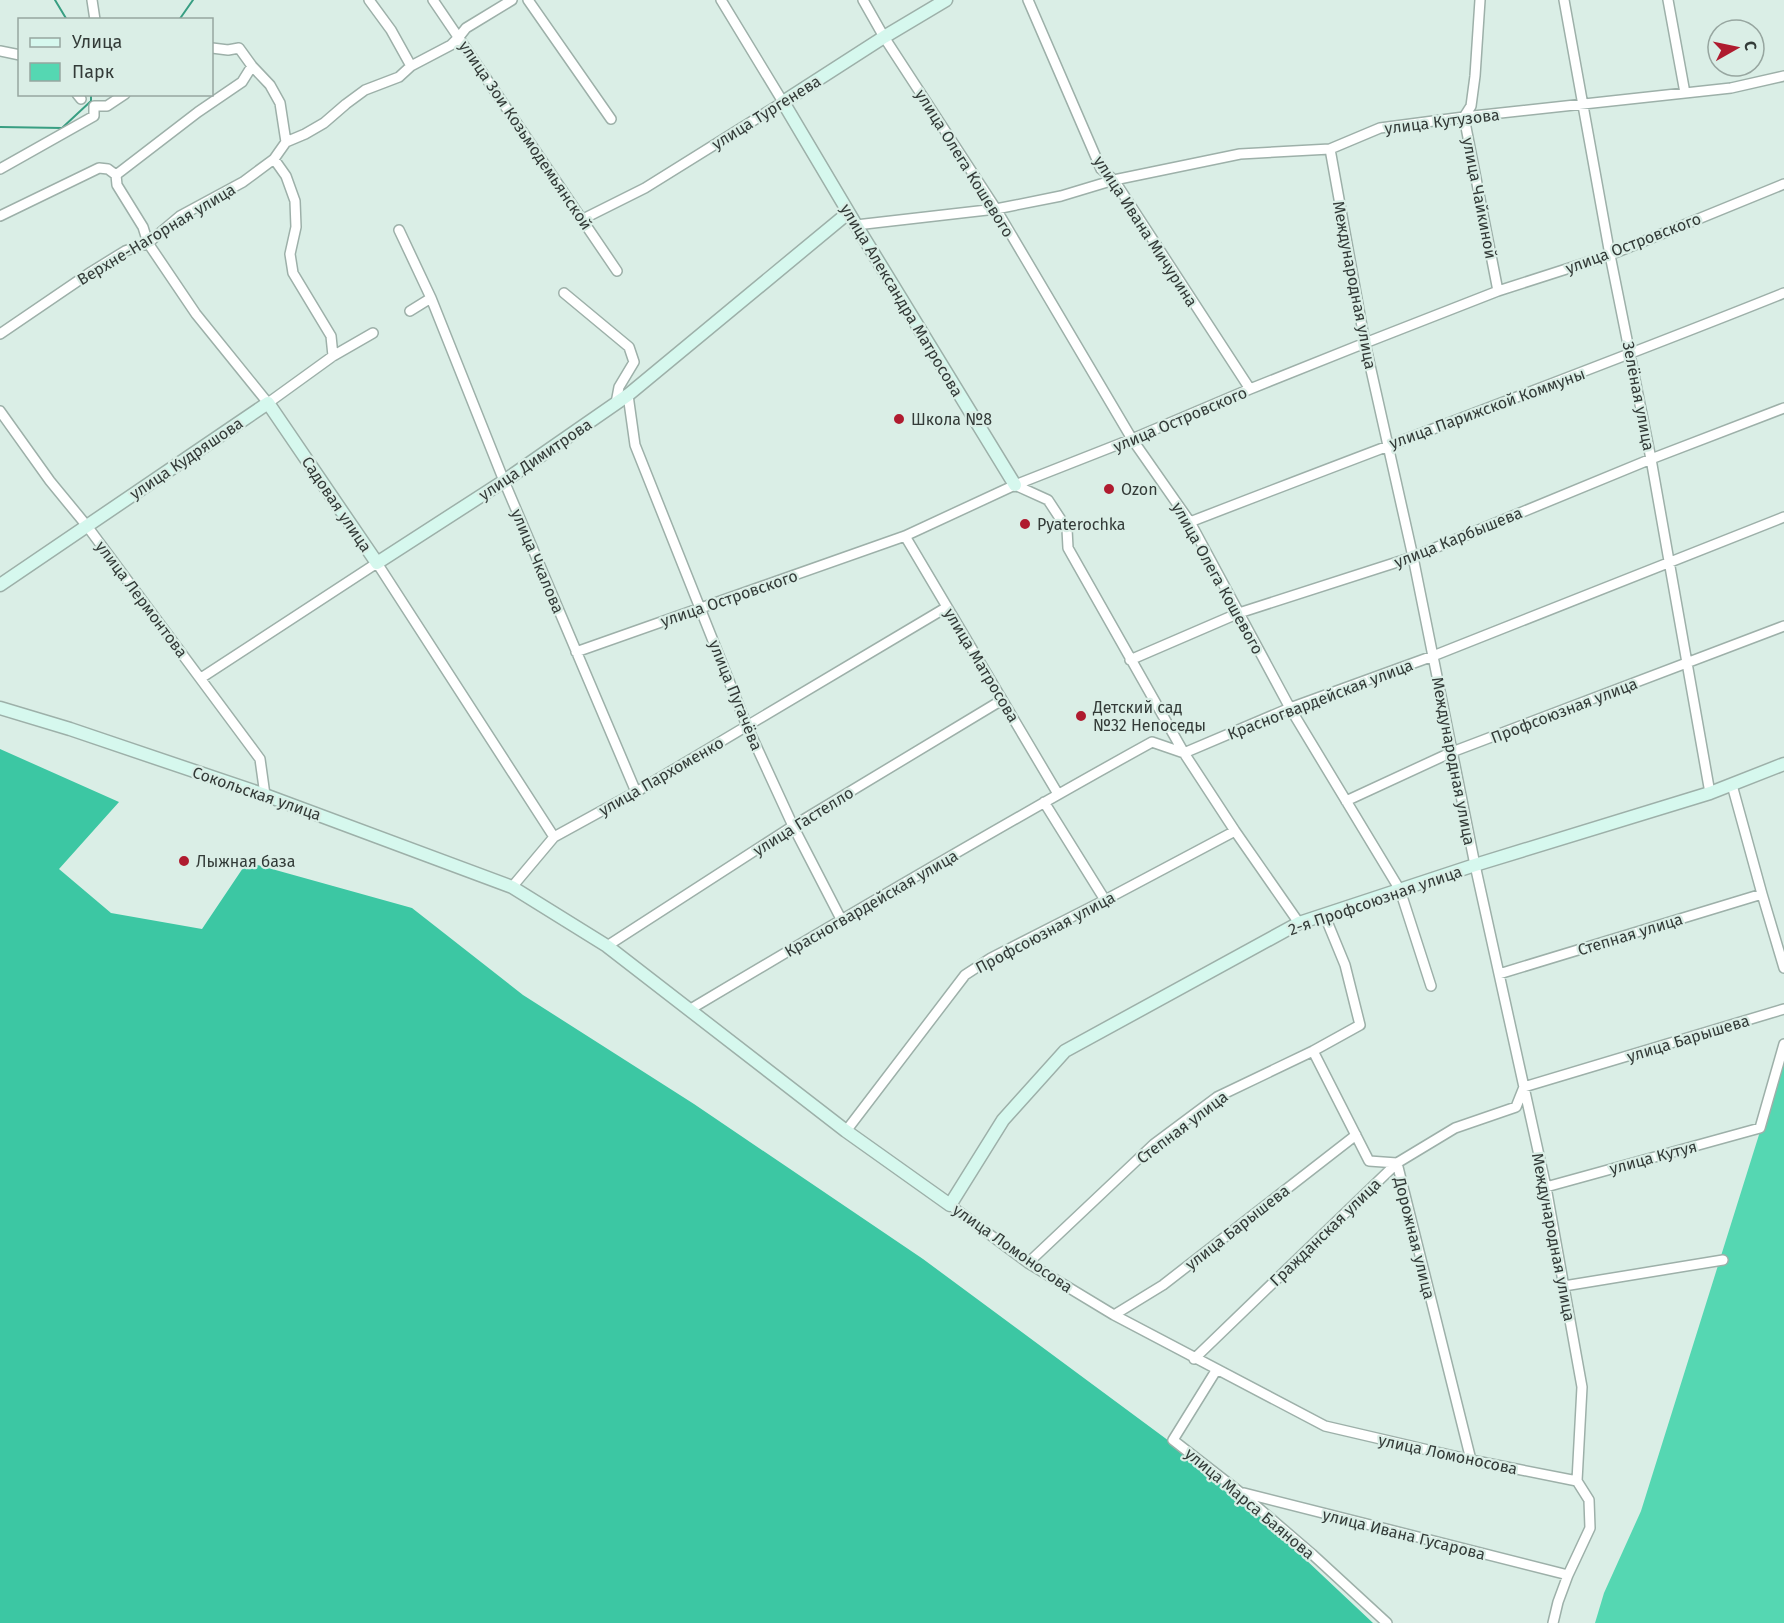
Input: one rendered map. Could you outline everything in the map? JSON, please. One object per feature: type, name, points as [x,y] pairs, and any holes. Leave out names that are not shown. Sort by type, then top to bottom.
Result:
[{"type":"street","points":[[92,0],[95,18]]},
{"type":"street","points":[[369,0],[391,30],[411,66]]},
{"type":"street","name":"улица Зои Козьмодемьянской","points":[[433,0],[617,272]]},
{"type":"street","name":"Верхне-Нагорная улица","points":[[0,334],[125,251],[148,243],[180,216],[243,182],[274,159],[286,142],[324,123],[365,90],[399,77],[411,66],[451,45],[466,28],[512,0]]},
{"type":"street","points":[[528,0],[611,119]]},
{"type":"street","name":"улица Александра Матросова","points":[[721,0],[1015,485]]},
{"type":"street","name":"улица Олега Кошевого","points":[[863,0],[884,37],[996,210],[1132,439],[1190,522],[1290,708],[1400,890],[1431,986]]},
{"type":"street","name":"улица Тургенева","points":[[583,219],[645,188],[946,0]]},
{"type":"street","name":"улица Ивана Мичурина","points":[[1028,0],[1101,169],[1114,180],[1250,389]]},
{"type":"street","name":"улица Чайкиной","points":[[1480,0],[1471,106],[1464,117],[1498,291]]},
{"type":"street","name":"Зелёная улица","points":[[1564,0],[1610,255],[1670,561],[1710,793]]},
{"type":"street","points":[[1668,0],[1685,93]]},
{"type":"street","points":[[213,48],[228,50],[239,48],[270,85],[279,103],[286,142]]},
{"type":"street","points":[[0,51],[18,55]]},
{"type":"street","points":[[0,216],[99,168],[108,169],[116,175],[198,112],[242,82],[252,66]]},
{"type":"street","name":"улица Кутузова","points":[[856,225],[996,210],[1061,196],[1114,180],[1240,154],[1330,149],[1380,128],[1731,88],[1784,76]]},
{"type":"street","points":[[0,169],[94,116],[94,106],[107,106],[122,96]]},
{"type":"street","name":"Международная улица","points":[[1330,149],[1365,343],[1413,557],[1475,865],[1546,1187],[1582,1387],[1577,1481]]},
{"type":"street","points":[[274,159],[286,176],[295,201],[296,227],[290,254],[293,273],[331,336],[333,356]]},
{"type":"street","name":"Садовая улица","points":[[116,175],[117,185],[143,227],[148,243],[196,314],[268,403],[377,563],[554,837]]},
{"type":"street","name":"улица Островского","points":[[576,652],[905,536],[1015,485],[1250,389],[1498,291],[1610,255],[1784,184]]},
{"type":"street","name":"улица Димитрова","points":[[201,678],[504,481],[616,403],[849,213]]},
{"type":"street","name":"улица Чкалова","points":[[399,230],[431,298],[504,481],[636,792]]},
{"type":"street","points":[[564,293],[629,347],[634,362],[619,387],[616,403]]},
{"type":"street","name":"улица Парижской Коммуны","points":[[1190,522],[1630,355],[1784,293]]},
{"type":"street","points":[[410,310],[431,298]]},
{"type":"street","name":"улица Кудряшова","points":[[0,585],[268,403],[333,356],[373,333]]},
{"type":"street","name":"улица Пугачёва","points":[[628,394],[635,445],[747,726],[793,826],[841,920]]},
{"type":"street","name":"улица Карбышева","points":[[1130,660],[1239,613],[1413,557],[1651,459],[1784,408]]},
{"type":"street","name":"улица Лермонтова","points":[[0,411],[50,481],[87,526],[260,759],[265,795]]},
{"type":"street","points":[[1015,485],[1048,500],[1067,529],[1068,549],[1184,753],[1299,923]]},
{"type":"street","name":"Красногвардейская улица","points":[[689,1010],[1044,802],[1152,742],[1184,753],[1290,708],[1432,656],[1784,517]]},
{"type":"street","name":"улица Матросова","points":[[905,536],[1058,794]]},
{"type":"street","name":"улица Пархоменко","points":[[512,887],[554,837],[636,792],[947,607]]},
{"type":"street","name":"Профсоюзная улица","points":[[1346,801],[1452,752],[1784,626]]},
{"type":"street","name":"улица Гастелло","points":[[607,946],[793,826],[1002,700]]},
{"type":"street","name":"Сокольская улица","points":[[0,708],[70,729],[265,795],[512,887]]},
{"type":"street","name":"2-я Профсоюзная улица","points":[[950,1206],[1003,1120],[1065,1051],[1299,923],[1475,865],[1710,793],[1784,764]]},
{"type":"street","points":[[1732,785],[1784,968]]},
{"type":"street","points":[[1044,802],[1105,900]]},
{"type":"street","name":"Профсоюзная улица","points":[[846,1131],[965,975],[991,958],[1235,831]]},
{"type":"street","name":"улица Ломоносова","points":[[512,887],[607,946],[846,1131],[1028,1263],[1114,1315],[1325,1426],[1471,1460],[1577,1481]]},
{"type":"street","name":"Степная улица","points":[[1499,974],[1762,894]]},
{"type":"street","name":"Степная улица","points":[[1028,1263],[1154,1144],[1217,1097],[1313,1051],[1360,1025],[1345,965],[1324,914]]},
{"type":"street","name":"улица Барышева","points":[[1524,1088],[1784,1009]]},
{"type":"street","name":"улица Кутуя","points":[[1546,1187],[1760,1128],[1784,1044]]},
{"type":"street","name":"Дорожная улица","points":[[1313,1051],[1369,1161],[1397,1163],[1471,1460]]},
{"type":"street","name":"Гражданская улица","points":[[1194,1359],[1397,1163],[1455,1128],[1516,1107],[1524,1088]]},
{"type":"street","name":"улица Барышева","points":[[1114,1315],[1163,1285],[1356,1135]]},
{"type":"street","points":[[1564,1286],[1723,1260]]},
{"type":"street","name":"улица Марса Баянова","points":[[1217,1369],[1173,1440],[1241,1493],[1387,1623]]},
{"type":"street","points":[[1553,1623],[1568,1575],[1590,1528],[1589,1500],[1577,1481]]},
{"type":"street","name":"улица Ивана Гусарова","points":[[1241,1493],[1568,1575]]},
{"type":"green space","points":[[0,749],[119,802],[59,869],[111,913],[202,929],[247,862],[412,908],[523,995],[694,1104],[923,1259],[1219,1478],[1373,1623],[0,1623]]},
{"type":"green space","points":[[1784,1055],[1784,1623],[1595,1623],[1604,1593],[1641,1511]]},
{"type":"waterway","points":[[55,0],[66,18]]},
{"type":"waterway","points":[[180,18],[193,0]]},
{"type":"waterway","points":[[0,127],[62,128],[91,101],[91,96]]},
{"type":"place","name":"Школа №8","points":[[899,419]]},
{"type":"place","name":"Ozon","points":[[1109,489]]},
{"type":"place","name":"Pyaterochka","points":[[1025,524]]},
{"type":"place","name":"Детский сад №32 Непоседы","points":[[1081,716]]},
{"type":"place","name":"Лыжная база","points":[[184,861]]}]
